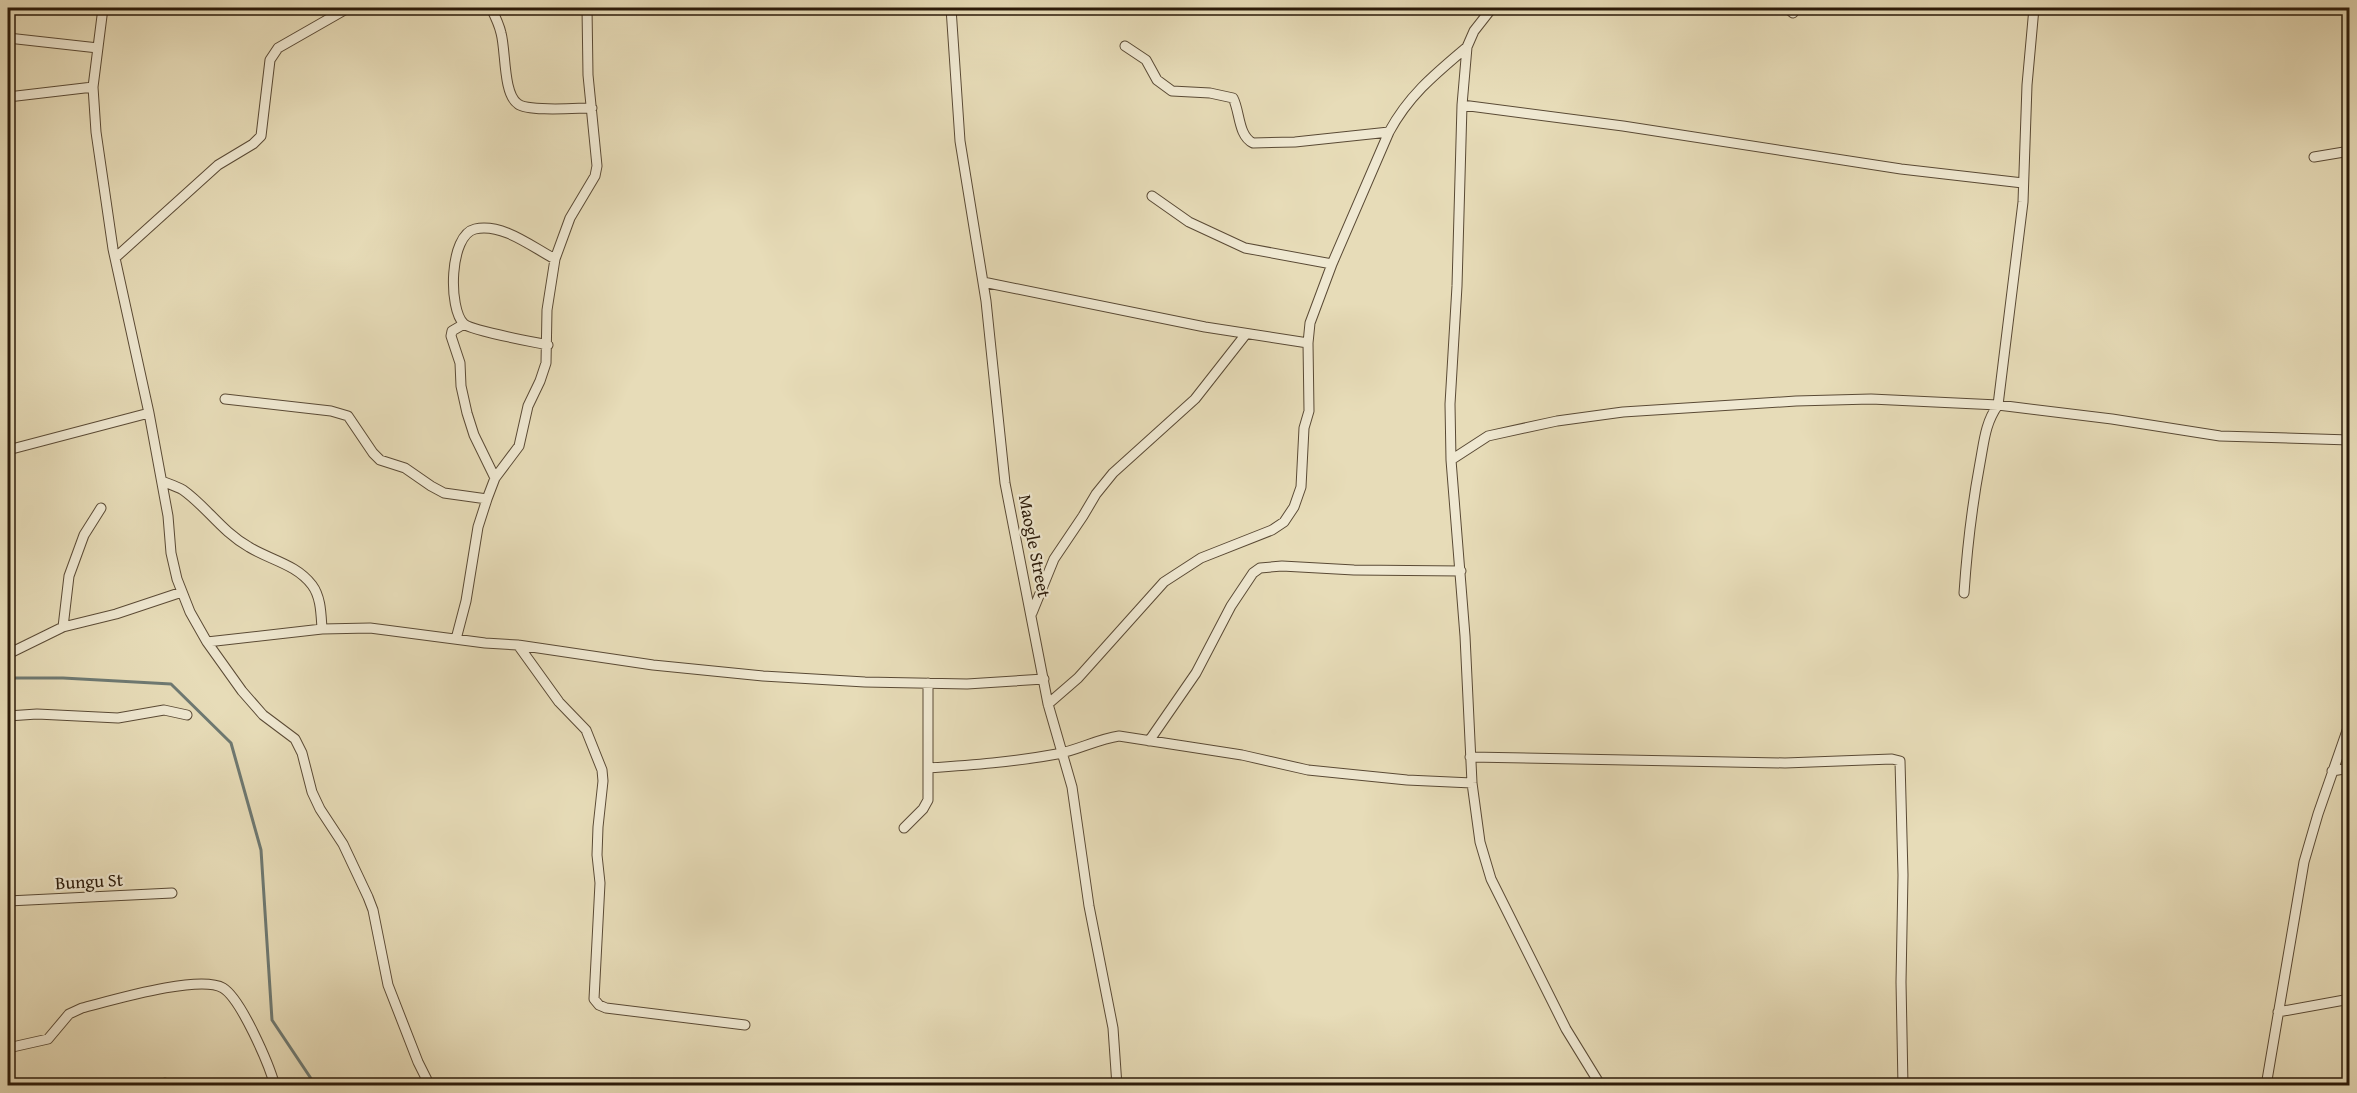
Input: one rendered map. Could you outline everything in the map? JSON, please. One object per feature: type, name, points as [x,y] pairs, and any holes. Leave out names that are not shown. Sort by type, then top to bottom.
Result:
[{"type":"street","points":[[103,8],[93,87],[97,142],[115,258],[162,481],[171,554],[182,592],[207,642],[242,691],[263,715],[294,739],[302,753],[312,792],[320,809],[344,844],[370,904],[388,985],[418,1062],[430,1086]]},
{"type":"street","points":[[115,258],[218,165],[253,144],[261,136],[270,60],[278,48],[348,8]]},
{"type":"street","points":[[491,8],[501,35],[511,95],[517,104],[525,107],[592,108]]},
{"type":"street","points":[[456,639],[466,601],[478,527],[487,499],[495,478],[519,446],[528,406],[546,363],[547,310],[555,259],[570,218],[595,176],[597,166],[588,75],[587,8]]},
{"type":"street","name":"Maogle Street","points":[[951,8],[960,141],[983,282],[1005,483],[1048,704],[1072,787],[1089,906],[1113,1028],[1118,1086]]},
{"type":"street","points":[[1492,8],[1474,31],[1467,47],[1462,105],[1457,286],[1451,371],[1451,460],[1461,571],[1472,783],[1480,842],[1491,879],[1566,1029],[1601,1086]]},
{"type":"street","points":[[1964,593],[1974,495],[1986,428],[1990,416],[1998,405],[2024,183],[2027,85],[2034,8]]},
{"type":"street","points":[[8,38],[98,48]]},
{"type":"street","points":[[1125,46],[1146,60],[1157,80],[1172,91],[1218,93],[1233,98],[1244,135],[1248,141],[1253,143],[1295,142],[1389,132]]},
{"type":"street","points":[[1048,704],[1078,678],[1164,582],[1201,558],[1250,540],[1284,522],[1294,507],[1301,487],[1305,428],[1309,411],[1308,343],[1316,305],[1400,111],[1415,92],[1467,47]]},
{"type":"street","points":[[8,96],[93,87]]},
{"type":"street","points":[[1462,105],[1623,126],[1901,169],[2024,183]]},
{"type":"street","points":[[2314,157],[2349,152]]},
{"type":"street","points":[[1152,196],[1189,222],[1245,248],[1332,264]]},
{"type":"street","points":[[548,345],[464,324],[459,316],[453,285],[459,242],[469,231],[484,228],[501,231],[555,259]]},
{"type":"street","points":[[983,282],[1246,334],[1308,343]]},
{"type":"street","points":[[464,324],[452,332],[451,336],[460,363],[462,398],[474,435],[495,478]]},
{"type":"street","points":[[1032,613],[1054,559],[1096,494],[1113,472],[1195,399],[1246,334]]},
{"type":"street","points":[[225,399],[331,411],[348,416],[368,446],[381,460],[405,468],[444,493],[487,499]]},
{"type":"street","points":[[1451,460],[1488,436],[1557,421],[1623,412],[1796,401],[1871,399],[1998,405],[2112,419],[2220,436],[2349,440]]},
{"type":"street","points":[[8,450],[149,414]]},
{"type":"street","points":[[162,481],[190,496],[223,530],[249,548],[301,573],[313,587],[322,629]]},
{"type":"street","points":[[63,627],[69,576],[84,535],[101,508]]},
{"type":"street","points":[[1149,741],[1196,673],[1231,606],[1252,573],[1260,568],[1282,566],[1354,570],[1461,571]]},
{"type":"street","points":[[8,654],[63,627],[116,614],[182,592]]},
{"type":"street","points":[[207,642],[322,629],[370,628],[518,645],[685,669],[843,681],[968,684],[1044,679]]},
{"type":"street","points":[[518,645],[560,702],[586,730],[602,770],[597,855],[600,883],[594,999],[598,1005],[606,1008],[745,1025]]},
{"type":"street","points":[[904,828],[923,809],[928,800],[928,683]]},
{"type":"street","points":[[8,716],[37,714],[118,717],[164,710],[187,715]]},
{"type":"street","points":[[2266,1086],[2304,862],[2331,771],[2349,722]]},
{"type":"street","points":[[928,768],[1013,762],[1061,754],[1119,736],[1242,755],[1308,770],[1407,780],[1472,783]]},
{"type":"street","points":[[1470,757],[1785,763],[1892,759],[1900,761],[1903,875],[1901,982],[1903,1086]]},
{"type":"street","points":[[2331,771],[2349,768]]},
{"type":"street","name":"Bungu St","points":[[8,901],[172,893]]},
{"type":"street","points":[[8,1048],[48,1039],[69,1014],[82,1008],[177,986],[210,984],[224,988],[242,1010],[265,1058],[275,1086]]},
{"type":"street","points":[[2278,1012],[2349,999]]},
{"type":"waterway","points":[[8,678],[63,678],[171,684],[231,743],[261,850],[272,1020],[316,1086]]}]
